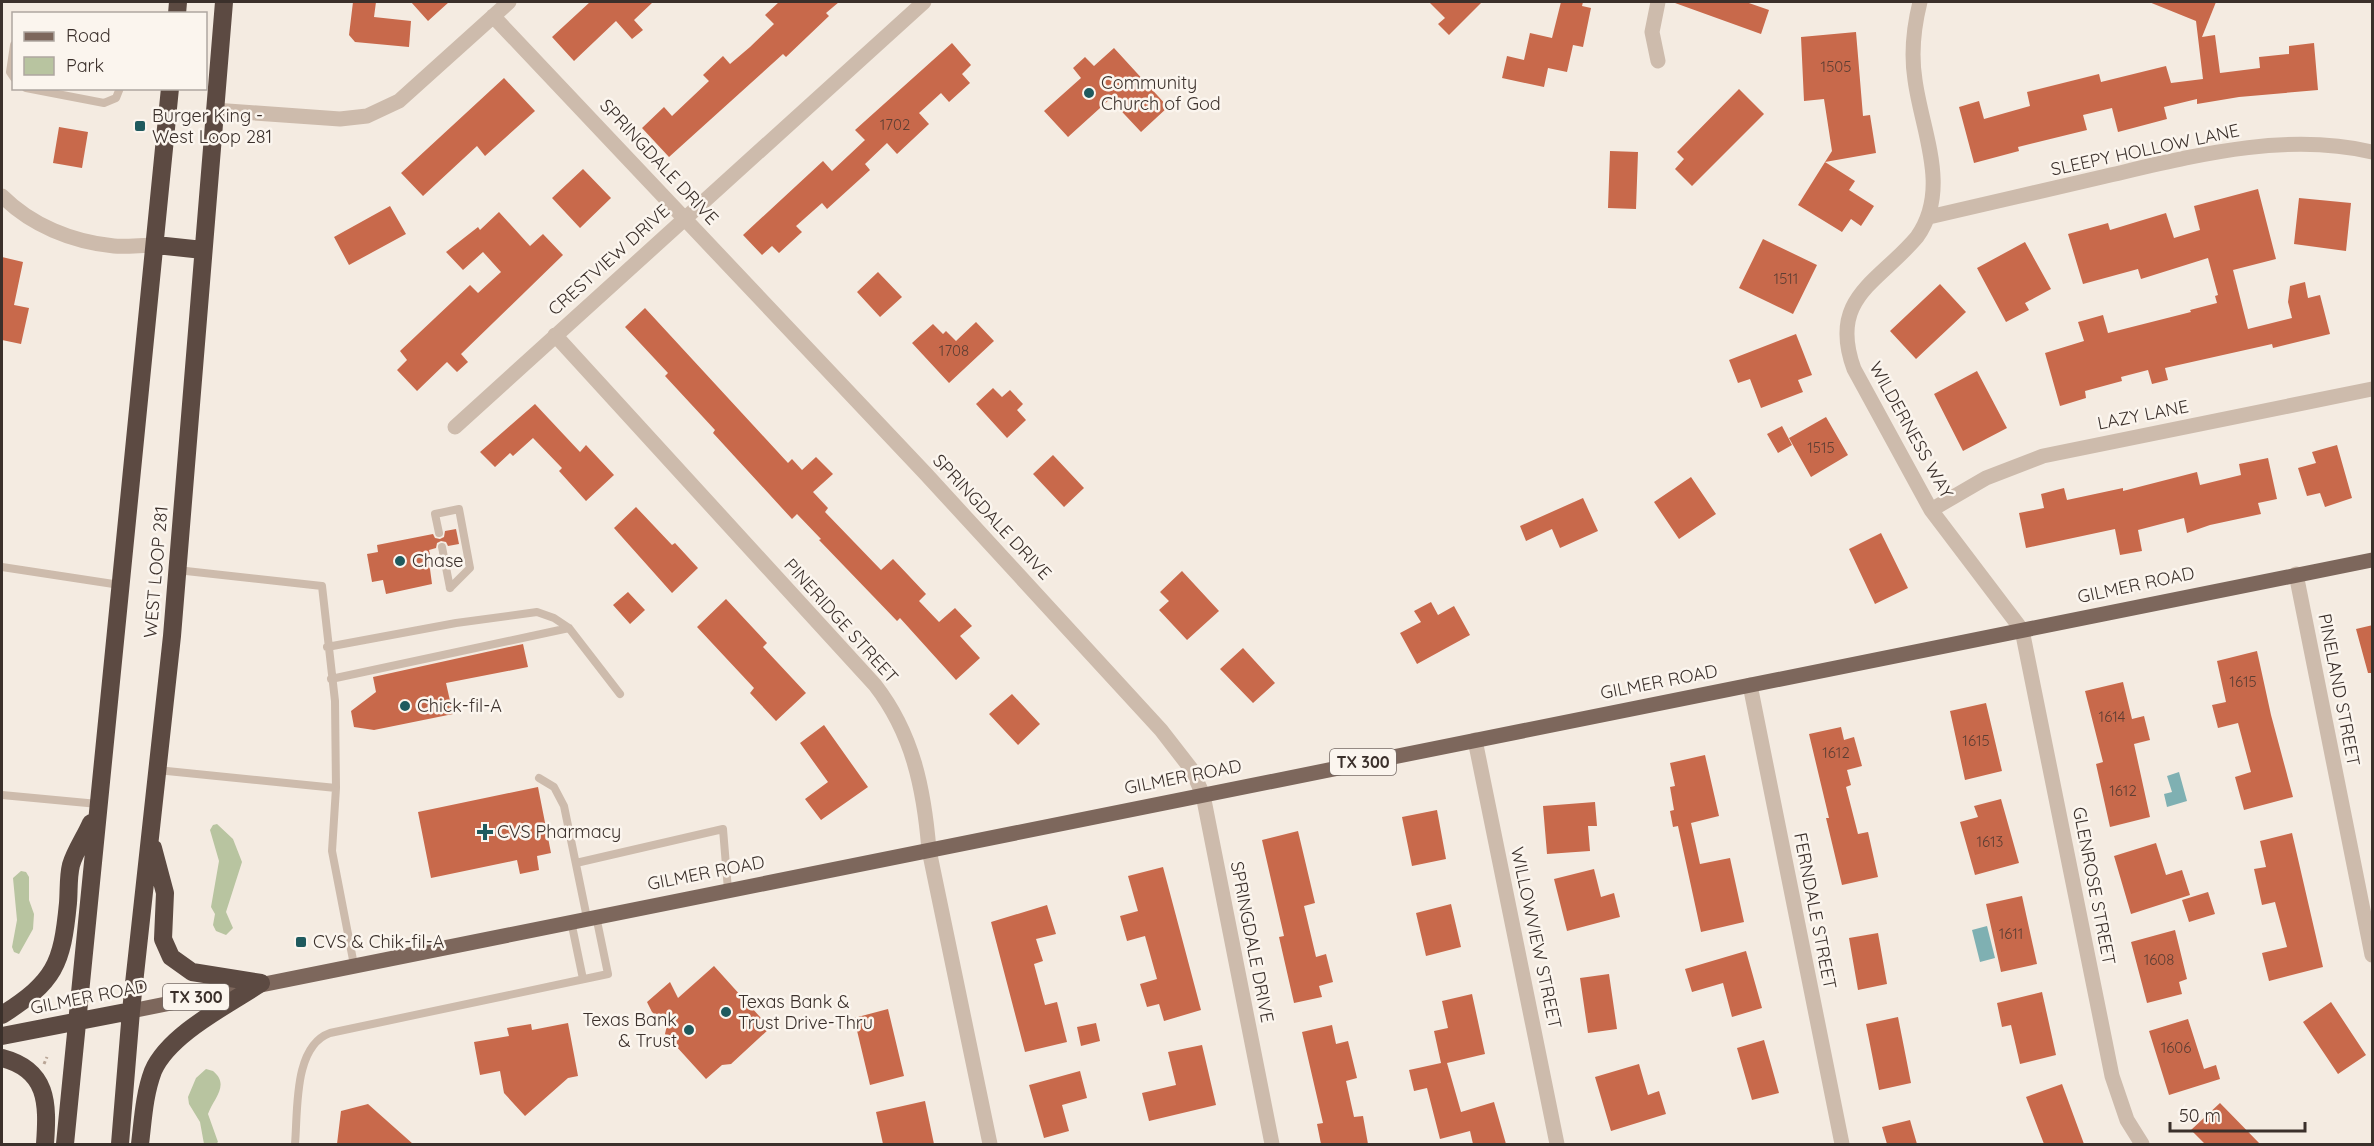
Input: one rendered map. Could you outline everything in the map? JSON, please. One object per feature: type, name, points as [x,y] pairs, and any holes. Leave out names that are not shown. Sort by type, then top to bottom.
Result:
[{"type":"highway","name":"WEST LOOP 281","points":[[120,1144],[131,1011],[177,570],[214,110],[212,56],[224,2]]},
{"type":"highway","name":"WEST LOOP 281","points":[[64,1144],[170,90]]},
{"type":"highway","points":[[156,245],[203,250]]},
{"type":"highway","points":[[2,1015],[33,994],[46,981],[60,959],[71,866],[97,808]]},
{"type":"highway","points":[[150,835],[165,893],[162,931],[171,957],[192,972],[261,983]]},
{"type":"highway","points":[[140,1144],[146,1094],[154,1069],[163,1055],[193,1028],[261,983]]},
{"type":"highway","name":"GILMER ROAD","points":[[2,1036],[131,1011]]},
{"type":"highway","points":[[2,1058],[25,1068],[39,1082],[46,1104],[45,1144]]},
{"type":"main road","name":"GILMER ROAD","points":[[131,1011],[261,983],[2373,560]]},
{"type":"street","points":[[214,110],[340,119],[378,113],[399,101],[509,2]]},
{"type":"street","name":"CRESTVIEW DRIVE","points":[[455,427],[924,2]]},
{"type":"street","points":[[1658,2],[1652,32],[1658,61]]},
{"type":"street","name":"WILDERNESS WAY","points":[[1920,2],[1913,65],[1914,80],[1934,175],[1929,217],[1909,246],[1858,296],[1850,314],[1846,332],[1848,351],[1854,369],[1931,510],[2022,630]]},
{"type":"street","name":"SPRINGDALE DRIVE","points":[[493,16],[925,472],[1161,730],[1192,770],[1203,795],[1272,1144]]},
{"type":"street","name":"SLEEPY HOLLOW LANE","points":[[1929,217],[2163,163],[2261,146],[2324,146],[2373,152]]},
{"type":"street","points":[[2,196],[29,220],[72,237],[114,246],[156,245]]},
{"type":"street","name":"PINERIDGE STREET","points":[[555,335],[882,694],[905,733],[914,756],[926,812],[929,850],[990,1144]]},
{"type":"street","name":"LAZY LANE","points":[[1931,510],[1986,478],[2043,456],[2373,389]]},
{"type":"street","name":"PINELAND STREET","points":[[2296,574],[2373,955]]},
{"type":"street","name":"GLENROSE STREET","points":[[2022,630],[2112,1076],[2127,1120],[2142,1144]]},
{"type":"street","name":"FERNDALE STREET","points":[[1750,685],[1842,1144]]},
{"type":"street","name":"WILLOWVIEW STREET","points":[[1475,740],[1557,1144]]},
{"type":"lane","points":[[12,58],[10,72],[12,75]]},
{"type":"lane","points":[[36,90],[104,103],[116,98],[119,90]]},
{"type":"lane","points":[[439,533],[435,514],[459,509],[470,568],[450,588],[442,547]]},
{"type":"lane","points":[[2,567],[120,585]]},
{"type":"lane","points":[[177,570],[321,586],[334,701],[336,788],[332,851],[354,965]]},
{"type":"lane","points":[[327,647],[530,611],[554,618],[569,628],[620,694]]},
{"type":"lane","points":[[331,679],[569,628]]},
{"type":"lane","points":[[157,770],[336,788]]},
{"type":"lane","points":[[295,1144],[303,1067],[311,1047],[326,1034],[608,974],[576,863],[561,798],[550,783],[539,778]]},
{"type":"lane","points":[[2,795],[97,808]]},
{"type":"lane","points":[[576,863],[723,829],[728,890]]},
{"type":"lane","points":[[571,921],[583,979]]},
{"type":"green space","points":[[217,824],[233,839],[242,862],[226,912],[233,928],[226,935],[216,931],[213,925],[215,914],[211,907],[219,861],[210,830],[213,825]]},
{"type":"green space","points":[[21,871],[26,872],[29,877],[29,900],[34,914],[33,929],[19,954],[14,952],[12,947],[17,920],[13,878]]},
{"type":"green space","points":[[206,1069],[213,1071],[220,1081],[219,1092],[208,1114],[218,1142],[216,1144],[204,1144],[200,1122],[189,1104],[188,1097],[196,1078]]},
{"type":"water","points":[[2179,772],[2187,801],[2167,807],[2164,794],[2172,792],[2167,776]]},
{"type":"water","points":[[1987,926],[1995,958],[1980,962],[1972,930]]},
{"type":"building","points":[[353,2],[376,2],[374,17],[411,21],[409,47],[355,42],[349,35]]},
{"type":"building","points":[[411,2],[449,2],[428,21]]},
{"type":"building","points":[[590,2],[653,2],[634,20],[643,30],[632,39],[616,21],[574,61],[552,37]]},
{"type":"building","points":[[779,2],[839,2],[826,13],[829,16],[786,57],[783,54],[669,157],[642,128],[664,107],[672,116],[709,81],[703,75],[723,56],[730,64],[750,47],[774,24],[765,15]]},
{"type":"building","points":[[1429,2],[1482,2],[1449,35],[1438,24],[1445,18]]},
{"type":"building","points":[[1561,2],[1583,2],[1582,6],[1591,8],[1583,47],[1573,45],[1567,72],[1548,68],[1544,87],[1502,78],[1507,56],[1524,60],[1530,33],[1552,38]]},
{"type":"building","points":[[1675,2],[1746,2],[1769,10],[1761,34]]},
{"type":"building","points":[[2149,2],[2216,2],[2202,37],[2215,35],[2220,73],[2260,68],[2259,57],[2289,54],[2289,46],[2314,43],[2318,90],[2239,97],[2197,104],[2197,99],[2164,107],[2167,119],[2118,132],[2112,108],[2083,115],[2087,130],[2018,147],[2019,151],[1974,163],[1959,107],[1979,101],[1984,119],[2030,106],[2027,92],[2099,74],[2101,82],[2166,66],[2171,83],[2203,79],[2196,21]]},
{"type":"building","points":[[1856,32],[1863,116],[1870,115],[1876,153],[1825,162],[1832,151],[1824,99],[1804,101],[1801,37]]},
{"type":"building","points":[[952,43],[971,65],[962,74],[970,83],[949,102],[941,93],[919,113],[929,124],[897,154],[887,143],[865,164],[870,170],[827,209],[822,203],[796,226],[802,232],[779,253],[772,246],[762,255],[743,235],[823,161],[832,171],[865,140],[855,130]]},
{"type":"building","points":[[1114,48],[1168,107],[1141,132],[1110,99],[1068,137],[1044,111],[1081,78],[1073,68],[1085,57],[1094,66]]},
{"type":"building","points":[[504,78],[535,111],[485,156],[477,146],[423,196],[401,173]]},
{"type":"building","points":[[1739,89],[1764,114],[1692,186],[1675,169],[1684,159],[1677,152]]},
{"type":"building","points":[[59,127],[88,132],[82,168],[53,163]]},
{"type":"building","points":[[1610,151],[1638,152],[1636,209],[1608,208]]},
{"type":"building","points":[[1825,162],[1855,181],[1849,190],[1874,206],[1861,226],[1851,219],[1842,232],[1798,205]]},
{"type":"building","points":[[583,169],[611,198],[580,228],[552,198]]},
{"type":"building","points":[[2258,189],[2276,259],[2233,270],[2248,329],[2292,318],[2288,302],[2290,286],[2305,282],[2308,298],[2320,295],[2330,334],[2273,348],[2272,344],[2165,368],[2168,380],[2152,384],[2148,370],[2121,377],[2122,381],[2085,391],[2086,398],[2060,406],[2045,353],[2084,341],[2078,322],[2103,315],[2108,333],[2191,312],[2190,310],[2217,303],[2215,296],[2218,295],[2208,258],[2141,279],[2138,269],[2083,284],[2068,234],[2108,223],[2110,230],[2166,213],[2174,238],[2200,230],[2194,206]]},
{"type":"building","points":[[2299,198],[2351,203],[2346,251],[2294,244]]},
{"type":"building","points":[[390,206],[406,234],[349,265],[334,237]]},
{"type":"building","points":[[499,212],[530,246],[543,234],[563,255],[461,354],[468,362],[457,372],[447,362],[417,391],[397,370],[407,360],[400,351],[470,285],[478,293],[501,272],[483,252],[463,270],[446,252],[478,227],[480,230]]},
{"type":"building","points":[[1763,239],[1817,265],[1793,314],[1739,288]]},
{"type":"building","points":[[2025,242],[2051,289],[2025,303],[2029,310],[2006,322],[1977,268]]},
{"type":"building","points":[[2,257],[23,262],[14,305],[29,308],[21,344],[2,340]]},
{"type":"building","points":[[878,272],[902,297],[880,317],[857,292]]},
{"type":"building","points":[[1940,284],[1966,312],[1916,359],[1890,331]]},
{"type":"building","points":[[645,308],[788,463],[792,459],[802,470],[816,457],[833,474],[813,492],[828,508],[825,512],[881,570],[893,559],[926,594],[919,601],[939,622],[955,608],[972,626],[960,636],[980,658],[956,680],[900,618],[897,621],[797,514],[792,519],[713,433],[715,430],[665,376],[668,373],[625,327]]},
{"type":"building","points":[[976,322],[994,341],[949,383],[912,343],[933,324],[943,334],[946,331],[956,341]]},
{"type":"building","points":[[1796,334],[1812,375],[1798,380],[1803,392],[1761,408],[1750,379],[1738,383],[1729,360]]},
{"type":"building","points":[[1977,371],[2007,428],[1963,451],[1934,394]]},
{"type":"building","points":[[993,388],[1002,397],[1010,390],[1023,404],[1017,410],[1026,420],[1007,438],[976,404]]},
{"type":"building","points":[[535,404],[580,452],[586,445],[614,475],[586,501],[559,471],[562,468],[533,438],[513,456],[510,453],[495,467],[480,452]]},
{"type":"building","points":[[1826,417],[1848,455],[1811,477],[1789,438]]},
{"type":"building","points":[[1782,426],[1792,445],[1778,453],[1767,434]]},
{"type":"building","points":[[2337,445],[2352,498],[2325,507],[2320,493],[2307,496],[2298,468],[2316,463],[2312,452]]},
{"type":"building","points":[[1053,455],[1084,488],[1064,507],[1033,474]]},
{"type":"building","points":[[2268,458],[2277,499],[2258,503],[2261,514],[2210,525],[2187,533],[2184,518],[2138,530],[2142,551],[2120,555],[2115,529],[2026,548],[2019,513],[2044,508],[2041,494],[2064,488],[2067,500],[2123,488],[2123,491],[2197,472],[2200,485],[2241,475],[2239,464]]},
{"type":"building","points":[[1691,477],[1716,514],[1679,539],[1654,502]]},
{"type":"building","points":[[1583,498],[1598,531],[1560,548],[1552,529],[1526,541],[1520,526]]},
{"type":"building","points":[[636,507],[672,545],[675,543],[698,568],[672,593],[614,528]]},
{"type":"building","name":"Chase","points":[[456,529],[459,544],[448,546],[446,542],[441,541],[437,543],[436,548],[429,550],[433,568],[430,569],[432,584],[386,594],[383,580],[372,582],[367,554],[378,552],[377,545],[433,534],[435,538],[440,539],[444,537],[445,531]]},
{"type":"building","points":[[1881,533],[1908,588],[1875,604],[1849,549]]},
{"type":"building","points":[[1182,571],[1219,611],[1187,640],[1159,610],[1169,601],[1160,592]]},
{"type":"building","points":[[628,592],[645,610],[630,624],[613,605]]},
{"type":"building","points":[[726,599],[767,643],[763,647],[806,693],[776,721],[750,693],[754,688],[697,627]]},
{"type":"building","points":[[1431,602],[1438,615],[1454,606],[1470,635],[1417,664],[1400,633],[1421,622],[1414,611]]},
{"type":"building","points":[[2373,625],[2373,673],[2368,673],[2356,629]]},
{"type":"building","points":[[523,644],[528,667],[446,683],[453,714],[374,730],[354,727],[351,711],[376,692],[373,677]]},
{"type":"building","points":[[1243,648],[1275,683],[1253,703],[1220,669]]},
{"type":"building","points":[[2257,651],[2293,797],[2244,810],[2235,777],[2251,772],[2238,723],[2218,728],[2212,705],[2226,702],[2217,661]]},
{"type":"building","points":[[2123,682],[2132,719],[2144,716],[2150,740],[2134,744],[2150,817],[2110,827],[2096,764],[2103,762],[2085,691]]},
{"type":"building","points":[[1012,694],[1040,724],[1018,745],[989,714]]},
{"type":"building","points":[[1986,703],[2002,771],[1965,780],[1950,711]]},
{"type":"building","points":[[824,725],[868,787],[821,820],[805,799],[828,782],[800,743]]},
{"type":"building","points":[[1841,727],[1844,740],[1854,737],[1862,766],[1847,770],[1851,785],[1846,787],[1858,834],[1868,832],[1878,877],[1842,885],[1809,734]]},
{"type":"building","points":[[1705,755],[1719,816],[1691,823],[1700,864],[1730,858],[1744,922],[1701,932],[1678,826],[1673,827],[1670,811],[1674,810],[1670,787],[1675,786],[1670,763]]},
{"type":"building","name":"CVS Pharmacy","points":[[538,787],[551,853],[537,856],[539,870],[520,874],[517,860],[431,878],[418,812]]},
{"type":"building","points":[[2001,799],[2019,863],[1975,875],[1960,822],[1978,817],[1974,806]]},
{"type":"building","points":[[1595,802],[1597,826],[1588,826],[1590,851],[1547,854],[1543,806]]},
{"type":"building","points":[[1437,810],[1446,859],[1412,866],[1402,817]]},
{"type":"building","points":[[1298,831],[1315,903],[1304,906],[1316,957],[1326,954],[1333,982],[1319,986],[1322,997],[1294,1003],[1279,937],[1284,936],[1262,840]]},
{"type":"building","points":[[2292,833],[2323,967],[2269,981],[2262,953],[2287,947],[2275,902],[2262,905],[2254,869],[2266,867],[2260,841]]},
{"type":"building","points":[[2156,843],[2166,875],[2182,870],[2190,895],[2131,914],[2114,856]]},
{"type":"building","points":[[1163,867],[1201,1010],[1164,1021],[1159,1004],[1147,1007],[1140,984],[1157,979],[1145,936],[1127,941],[1120,916],[1138,911],[1128,876]]},
{"type":"building","points":[[1594,869],[1601,897],[1614,893],[1620,917],[1567,931],[1554,879]]},
{"type":"building","points":[[2208,892],[2215,914],[2189,922],[2182,900]]},
{"type":"building","points":[[2022,896],[2037,964],[2001,972],[1986,904]]},
{"type":"building","points":[[1451,904],[1461,947],[1426,956],[1416,913]]},
{"type":"building","points":[[1047,905],[1056,934],[1036,939],[1043,961],[1034,964],[1045,1005],[1057,1002],[1067,1042],[1025,1052],[991,922]]},
{"type":"building","points":[[2175,930],[2187,979],[2179,982],[2182,994],[2147,1003],[2131,942]]},
{"type":"building","points":[[1878,933],[1887,984],[1858,990],[1849,938]]},
{"type":"building","points":[[1746,951],[1762,1008],[1732,1017],[1723,983],[1692,992],[1685,969]]},
{"type":"building","points":[[714,966],[770,1028],[731,1064],[722,1065],[706,1079],[665,1034],[667,1025],[652,1012],[647,1002],[670,982],[678,998]]},
{"type":"building","points":[[1609,974],[1617,1029],[1588,1033],[1580,978]]},
{"type":"building","points":[[2042,992],[2056,1055],[2020,1064],[2011,1025],[2002,1027],[1997,1003]]},
{"type":"building","points":[[1472,994],[1485,1054],[1447,1063],[1461,1112],[1494,1102],[1506,1144],[1473,1144],[1470,1131],[1440,1139],[1427,1088],[1414,1091],[1409,1070],[1441,1063],[1434,1031],[1448,1028],[1442,1001]]},
{"type":"building","points":[[2331,1002],[2366,1055],[2338,1074],[2303,1022]]},
{"type":"building","points":[[888,1009],[904,1076],[870,1085],[854,1018]]},
{"type":"building","points":[[1898,1017],[1911,1083],[1879,1090],[1866,1024]]},
{"type":"building","points":[[2188,1019],[2204,1069],[2216,1065],[2220,1079],[2169,1095],[2149,1031]]},
{"type":"building","points":[[568,1023],[578,1076],[568,1078],[525,1116],[504,1093],[500,1071],[480,1075],[474,1042],[509,1036],[507,1028],[531,1024],[532,1030]]},
{"type":"building","points":[[1096,1023],[1100,1041],[1081,1046],[1077,1027]]},
{"type":"building","points":[[1332,1025],[1336,1044],[1348,1041],[1357,1078],[1346,1081],[1354,1117],[1363,1116],[1368,1144],[1321,1144],[1317,1124],[1323,1123],[1302,1032]]},
{"type":"building","points":[[1764,1040],[1779,1093],[1752,1100],[1737,1048]]},
{"type":"building","points":[[1202,1045],[1216,1105],[1149,1121],[1142,1093],[1176,1085],[1168,1052]]},
{"type":"building","points":[[1639,1064],[1648,1095],[1659,1091],[1666,1114],[1611,1131],[1595,1077]]},
{"type":"building","points":[[1080,1071],[1087,1098],[1062,1105],[1069,1131],[1044,1138],[1029,1085]]},
{"type":"building","points":[[2062,1084],[2084,1144],[2044,1144],[2026,1097]]},
{"type":"building","points":[[925,1101],[934,1144],[883,1144],[876,1112]]},
{"type":"building","points":[[2220,1103],[2260,1144],[2205,1144],[2191,1130]]},
{"type":"building","points":[[368,1104],[413,1144],[337,1144],[341,1111]]},
{"type":"building","points":[[1910,1120],[1917,1144],[1887,1144],[1882,1127]]},
{"type":"place","name":"Community Church of God","points":[[1089,93]]},
{"type":"place","name":"Burger King - West Loop 281","points":[[140,126]]},
{"type":"place","name":"Chase","points":[[400,561]]},
{"type":"place","name":"Chick-fil-A","points":[[405,706]]},
{"type":"place","name":"CVS Pharmacy","points":[[485,832]]},
{"type":"place","name":"CVS & Chik-fil-A","points":[[301,942]]},
{"type":"place","name":"Texas Bank & Trust Drive-Thru","points":[[726,1012]]},
{"type":"place","name":"Texas Bank & Trust","points":[[689,1030]]}]
